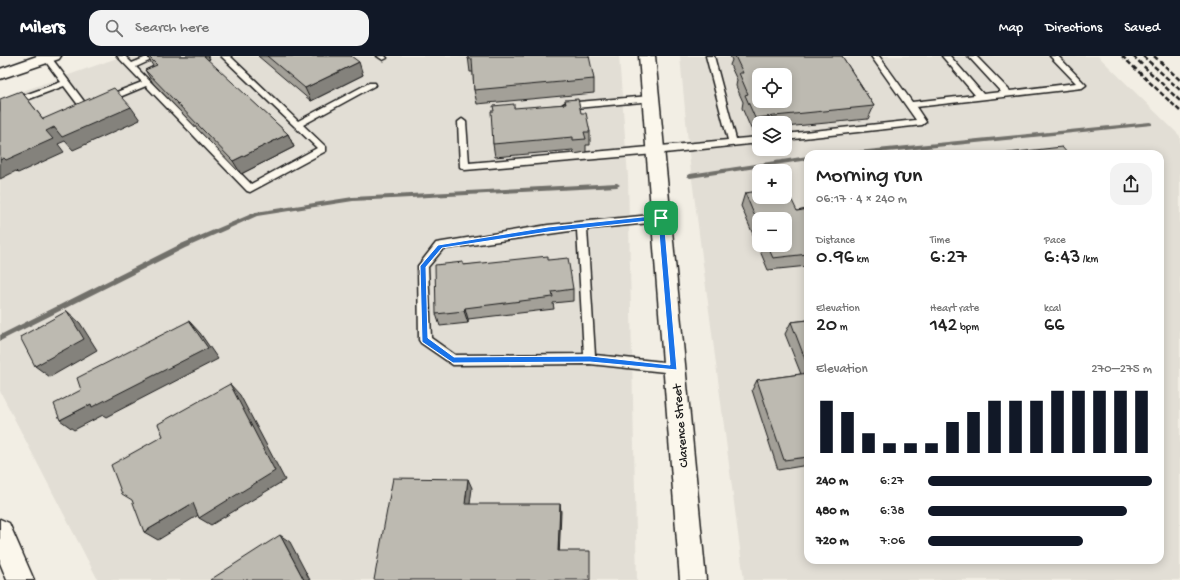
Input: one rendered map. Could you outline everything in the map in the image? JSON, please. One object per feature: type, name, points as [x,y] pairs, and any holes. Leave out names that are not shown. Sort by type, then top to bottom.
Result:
[{"type":"street","name":"Clarence Street","points":[[647,56],[693,580]]},
{"type":"street","points":[[1,72],[50,57]]},
{"type":"street","points":[[0,532],[21,580]]},
{"type":"lane","points":[[121,56],[250,189],[323,149],[225,56]]},
{"type":"lane","points":[[131,66],[156,56]]},
{"type":"lane","points":[[710,56],[733,143]]},
{"type":"lane","points":[[792,136],[922,122],[875,56]]},
{"type":"lane","points":[[946,56],[981,97]]},
{"type":"lane","points":[[972,56],[1008,94]]},
{"type":"lane","points":[[910,105],[1082,85],[1054,56]]},
{"type":"lane","points":[[50,57],[65,83],[85,108],[147,83]]},
{"type":"lane","points":[[0,107],[65,83]]},
{"type":"lane","points":[[297,124],[372,85]]},
{"type":"lane","points":[[556,107],[650,99]]},
{"type":"lane","points":[[462,122],[465,167],[655,151],[752,141]]},
{"type":"lane","points":[[661,218],[548,229],[440,246],[423,266],[425,340],[453,360],[590,359],[674,368]]},
{"type":"lane","points":[[582,226],[590,359]]},
{"type":"shaded area","points":[[123,56],[619,56],[628,177],[637,580],[98,580],[0,391],[0,99]]},
{"type":"shaded area","points":[[680,56],[1098,56],[1180,136],[1180,580],[744,580],[690,164]]},
{"type":"building","points":[[148,56],[204,56],[288,134],[233,161],[145,70],[157,65]]},
{"type":"building","points":[[267,56],[351,56],[359,62],[305,88]]},
{"type":"building","points":[[468,56],[589,56],[594,79],[474,90],[472,59],[468,59]]},
{"type":"building","points":[[735,56],[842,56],[874,106],[775,116],[754,116],[745,95],[748,94],[739,73],[743,73]]},
{"type":"building","points":[[114,88],[131,107],[62,137],[54,127],[46,131],[53,139],[6,160],[4,158],[0,160],[0,99],[21,91],[43,119]]},
{"type":"building","points":[[578,99],[581,113],[586,113],[590,132],[584,132],[586,139],[573,140],[573,137],[493,144],[491,111],[494,111],[493,106],[514,104],[514,108],[566,104],[565,100]]},
{"type":"building","points":[[1062,147],[1065,150],[1035,150]]},
{"type":"building","points":[[752,192],[752,204],[792,204],[792,201],[797,211],[804,210],[804,254],[773,258],[770,252],[792,252],[792,212],[753,212],[745,193]]},
{"type":"building","points":[[548,256],[548,260],[568,258],[573,289],[552,292],[553,297],[465,308],[464,311],[436,314],[435,265],[463,262],[463,265]]},
{"type":"building","points":[[67,311],[84,339],[35,366],[20,337]]},
{"type":"building","points":[[804,320],[804,356],[791,322]]},
{"type":"building","points":[[189,321],[208,348],[92,407],[91,404],[60,420],[54,404],[81,390],[77,378]]},
{"type":"building","points":[[804,374],[804,458],[784,460],[757,380]]},
{"type":"building","points":[[230,384],[275,471],[199,518],[193,503],[144,532],[132,500],[122,494],[111,465],[163,436],[158,424]]},
{"type":"building","points":[[393,478],[468,479],[465,504],[560,504],[558,551],[590,551],[590,580],[374,580]]},
{"type":"building","points":[[280,535],[304,580],[210,580]]},
{"type":"waterway","points":[[887,150],[1150,124]]},
{"type":"waterway","points":[[690,176],[804,159]]},
{"type":"waterway","points":[[0,338],[183,246],[256,214],[353,199],[617,185]]},
{"type":"railway","points":[[1122,56],[1180,111]]},
{"type":"railway","points":[[1133,56],[1180,101]]},
{"type":"railway","points":[[1143,56],[1180,90]]},
{"type":"railway","points":[[1154,56],[1180,80]]},
{"type":"route","points":[[661,218],[674,368],[590,359],[558,358],[453,360],[425,340],[423,266],[440,246],[548,229],[661,218]]}]
